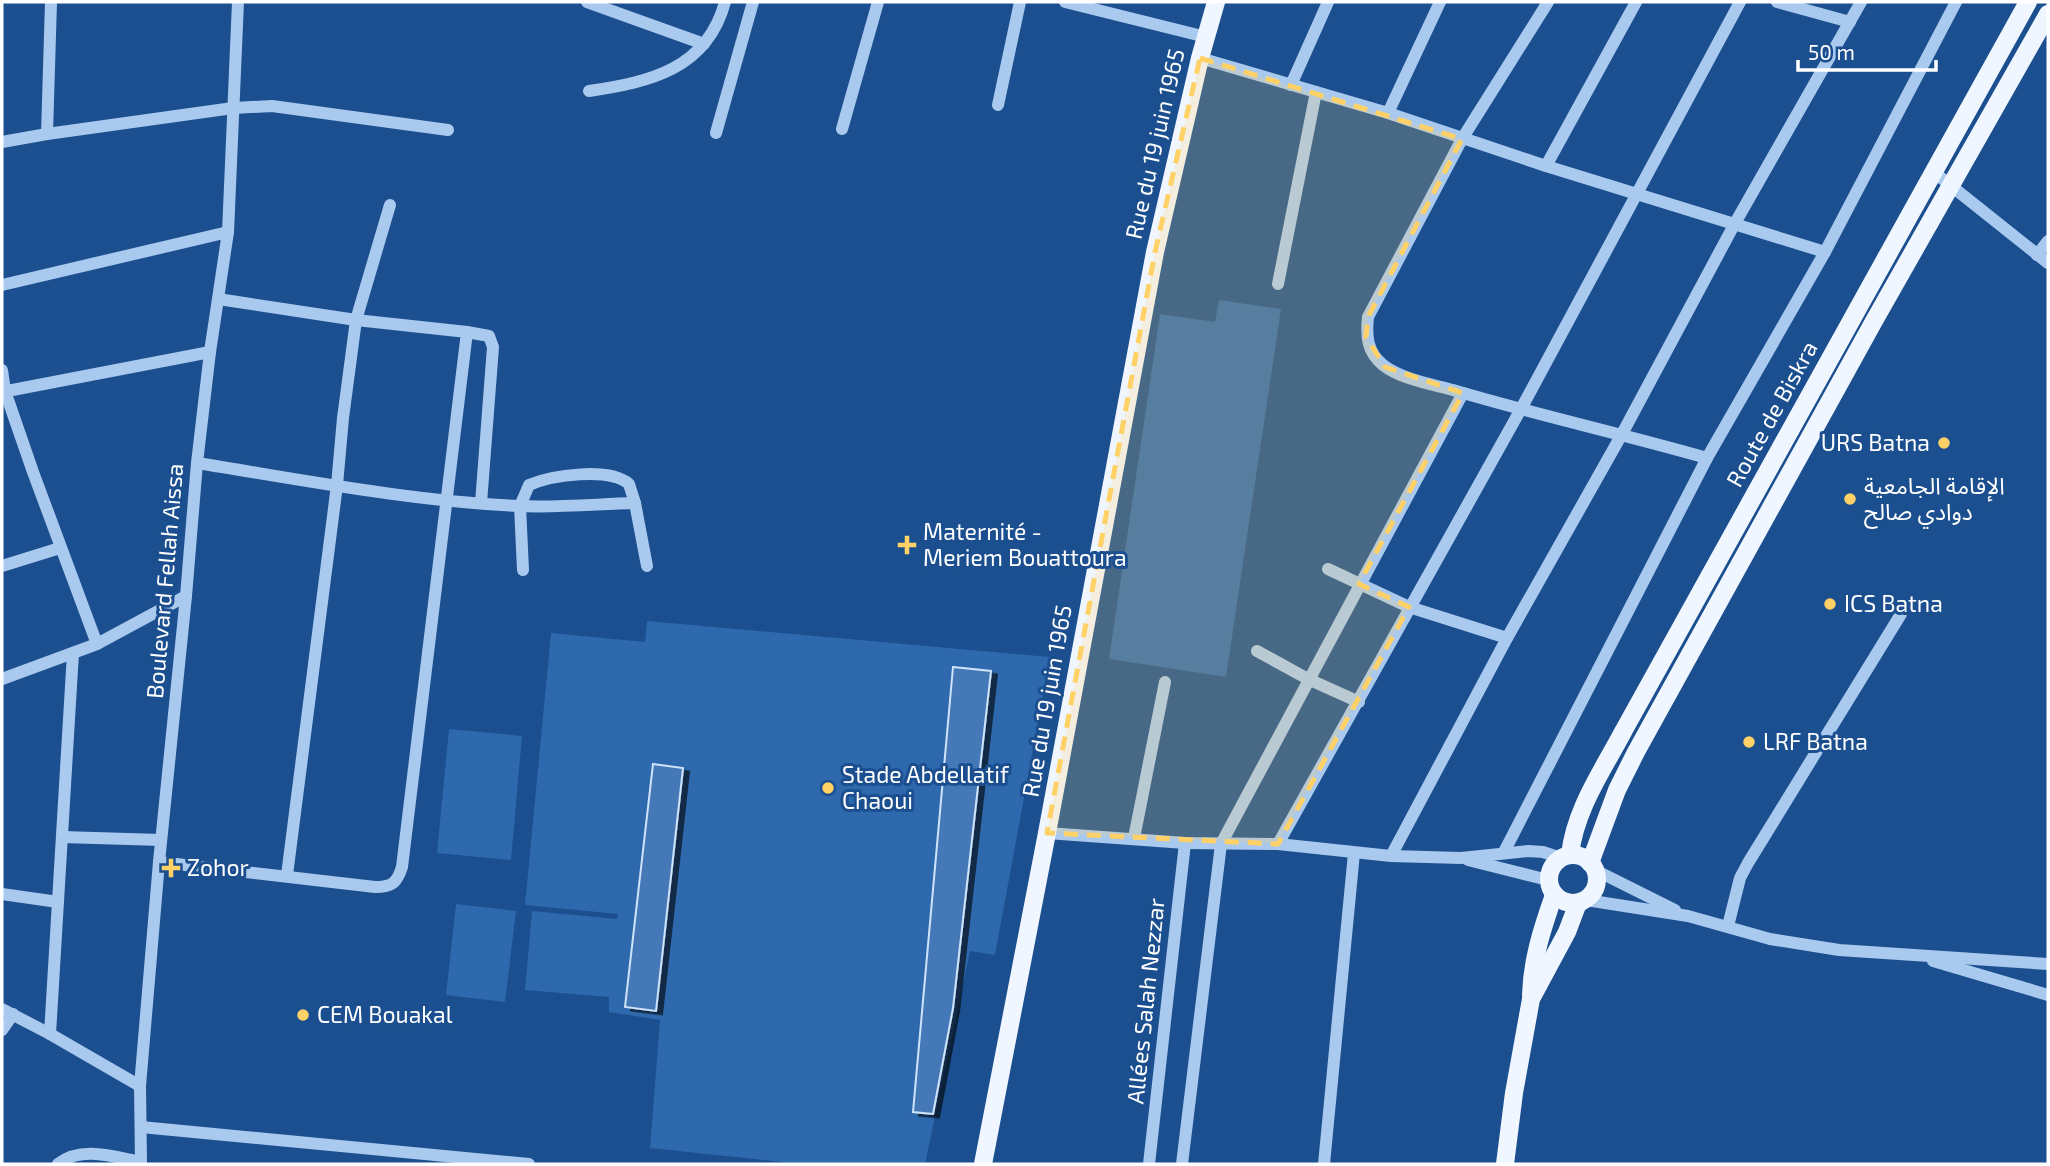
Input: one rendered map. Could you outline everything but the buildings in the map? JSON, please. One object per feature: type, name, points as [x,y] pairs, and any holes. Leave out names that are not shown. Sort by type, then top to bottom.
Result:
[{"type":"main road","name":"Rue du 19 juin 1965","points":[[982,1164],[1048,833],[1155,252],[1200,58],[1216,2]]},
{"type":"main road","name":"Route de Biskra","points":[[1566,857],[1578,815],[2028,2]]},
{"type":"main road","name":"Route de Biskra","points":[[1592,866],[1616,790],[1636,752],[2048,14]]},
{"type":"main road","points":[[1505,1164],[1514,1093],[1531,999],[1531,969],[1551,888],[1552,867],[1566,857],[1584,858],[1592,866],[1596,886],[1582,901],[1531,999]]},
{"type":"main road","points":[[1551,888],[1569,904],[1582,901]]},
{"type":"street","points":[[47,134],[51,2]]},
{"type":"street","name":"Boulevard Fellah Aissa","points":[[141,1163],[141,1086],[161,840],[197,463],[228,232],[238,2]]},
{"type":"street","points":[[587,2],[704,44]]},
{"type":"street","points":[[589,91],[634,85],[681,64],[714,32],[725,2]]},
{"type":"street","points":[[716,133],[753,2]]},
{"type":"street","points":[[842,129],[878,2]]},
{"type":"street","points":[[998,105],[1020,2]]},
{"type":"street","points":[[1065,2],[1206,37]]},
{"type":"street","points":[[1291,85],[1328,2]]},
{"type":"street","points":[[1388,113],[1440,2]]},
{"type":"street","points":[[1548,2],[1462,139],[1368,317],[1366,337],[1373,356],[1385,367],[1463,393],[1707,458]]},
{"type":"street","points":[[1546,166],[1636,2]]},
{"type":"street","points":[[1279,844],[1521,409],[1740,2]]},
{"type":"street","points":[[1777,2],[1850,22]]},
{"type":"street","points":[[1391,856],[1507,638],[1622,434],[1734,225],[1861,2]]},
{"type":"street","points":[[1504,852],[1707,458],[1825,252],[1956,2]]},
{"type":"street","points":[[1200,58],[1388,113],[1546,166],[1825,252]]},
{"type":"street","points":[[1278,284],[1316,92]]},
{"type":"street","points":[[2,142],[233,108],[272,106],[448,130]]},
{"type":"street","points":[[1935,173],[2043,259],[2048,241]]},
{"type":"street","points":[[287,875],[356,320],[390,205]]},
{"type":"street","points":[[2,285],[228,232]]},
{"type":"street","points":[[218,299],[356,320],[489,336],[493,346],[481,503]]},
{"type":"street","points":[[159,862],[375,887],[387,887],[398,879],[402,867],[467,332]]},
{"type":"street","points":[[4,392],[210,352]]},
{"type":"street","points":[[2,370],[4,392],[97,644]]},
{"type":"street","points":[[1182,1164],[1221,844],[1463,393]]},
{"type":"street","points":[[197,463],[337,485],[481,503],[520,506],[635,503]]},
{"type":"street","points":[[523,570],[520,506],[529,485],[545,479],[592,475],[613,475],[629,484],[647,566]]},
{"type":"street","points":[[2,566],[60,548]]},
{"type":"street","points":[[1328,569],[1409,607],[1507,638]]},
{"type":"street","points":[[2,679],[97,644],[186,596]]},
{"type":"street","points":[[1728,926],[1742,861],[1902,614]]},
{"type":"street","points":[[1257,651],[1308,679],[1359,702]]},
{"type":"street","points":[[50,1034],[73,653]]},
{"type":"street","points":[[1134,838],[1165,682]]},
{"type":"street","points":[[1048,833],[1185,843],[1279,844],[1391,856],[1461,858],[1535,851],[1566,857]]},
{"type":"street","points":[[62,837],[161,840]]},
{"type":"street","name":"Allées Salah Nezzar","points":[[1149,1164],[1185,843]]},
{"type":"street","points":[[1325,1164],[1354,853]]},
{"type":"street","points":[[1461,858],[1551,888]]},
{"type":"street","points":[[1592,866],[1688,916]]},
{"type":"street","points":[[2,894],[58,901]]},
{"type":"street","points":[[1582,901],[1688,916],[1770,939],[1839,950],[2048,964]]},
{"type":"street","points":[[1915,957],[2048,995]]},
{"type":"street","points":[[2,1030],[7,1012],[141,1086]]},
{"type":"street","points":[[141,1127],[529,1164]]},
{"type":"street","points":[[58,1164],[84,1153],[141,1163]]},
{"type":"highlighted area","points":[[1200,58],[1462,139],[1368,317],[1366,337],[1385,367],[1463,393],[1359,584],[1409,607],[1278,844],[1047,833],[1155,252]]},
{"type":"shaded area","points":[[1219,300],[1281,309],[1226,677],[1109,659],[1160,314],[1215,322]]},
{"type":"shaded area","name":"Stade Abdellatif Chaoui","points":[[647,621],[1050,657],[995,955],[970,951],[925,1164],[801,1164],[650,1148],[660,1020],[609,1012],[609,997],[525,990],[532,911],[617,919],[618,914],[525,905],[551,633],[645,642]]},
{"type":"shaded area","points":[[449,729],[522,736],[511,860],[437,853]]},
{"type":"shaded area","points":[[456,904],[516,911],[505,1002],[446,995]]},
{"type":"place","name":"URS Batna","points":[[1944,443]]},
{"type":"place","name":"الإقامة الجامعية دوادي صالح","points":[[1850,499]]},
{"type":"place","name":"Maternité - Meriem Bouattoura","points":[[907,545]]},
{"type":"place","name":"ICS Batna","points":[[1830,604]]},
{"type":"place","name":"LRF Batna","points":[[1749,742]]},
{"type":"place","name":"Stade Abdellatif Chaoui","points":[[828,788]]},
{"type":"place","name":"Zohor","points":[[171,868]]},
{"type":"place","name":"CEM Bouakal","points":[[303,1015]]}]
